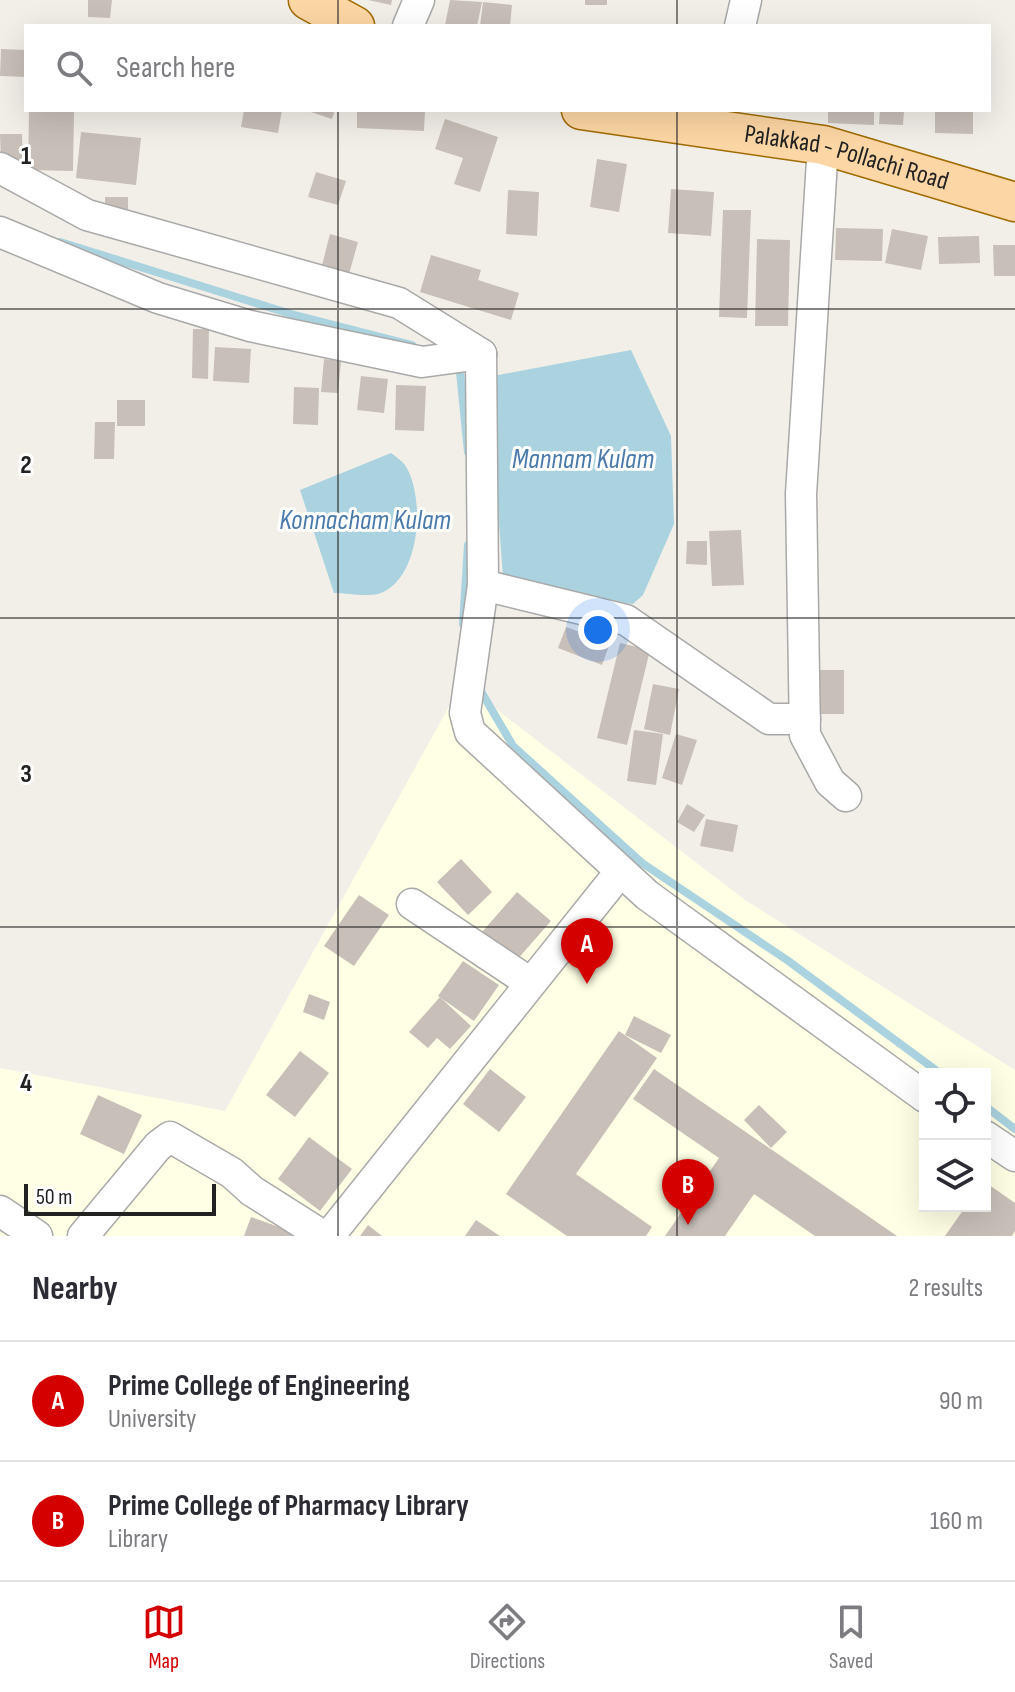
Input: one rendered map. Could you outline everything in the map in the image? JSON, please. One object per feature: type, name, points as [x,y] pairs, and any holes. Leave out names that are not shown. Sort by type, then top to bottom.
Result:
[{"type":"main road","points":[[308,0],[351,24]]},
{"type":"main road","name":"Palakkad - Pollachi Road","points":[[609,112],[719,120],[823,145],[1015,202]]},
{"type":"street","points":[[409,24],[419,0]]},
{"type":"street","points":[[740,24],[746,0]]},
{"type":"street","points":[[823,145],[801,494],[805,735],[830,782],[846,796]]},
{"type":"street","points":[[0,168],[87,215],[399,303],[466,356],[483,585],[465,713],[470,732],[620,872],[873,1063],[919,1093]]},
{"type":"street","points":[[0,232],[158,298],[250,326],[422,362],[466,356]]},
{"type":"street","points":[[483,585],[626,620],[769,719],[805,719]]},
{"type":"street","points":[[83,1236],[158,1146],[170,1137],[232,1173],[252,1191],[326,1236],[620,872]]},
{"type":"street","points":[[412,904],[529,982]]},
{"type":"street","points":[[991,1140],[1015,1156]]},
{"type":"street","points":[[0,1211],[37,1236]]},
{"type":"shaded area","points":[[462,683],[745,900],[1015,1070],[1015,1236],[0,1236],[0,1068],[225,1111]]},
{"type":"water","name":"Mannam Kulam","points":[[631,350],[671,436],[674,524],[643,595],[633,604],[570,596],[503,577],[488,377]]},
{"type":"water","name":"Konnacham Kulam","points":[[391,453],[405,465],[416,497],[416,537],[411,556],[392,586],[378,594],[334,593],[300,490]]},
{"type":"building","points":[[88,0],[112,0],[110,18],[88,17]]},
{"type":"building","points":[[368,0],[392,0],[391,5]]},
{"type":"building","points":[[450,0],[482,2],[477,24],[445,24]]},
{"type":"building","points":[[585,0],[607,0],[607,5],[585,5]]},
{"type":"building","points":[[483,2],[512,5],[510,24],[480,24]]},
{"type":"building","points":[[1,49],[24,50],[24,77],[0,76]]},
{"type":"building","points":[[29,112],[74,112],[73,171],[28,170]]},
{"type":"building","points":[[244,112],[282,112],[278,133],[241,127]]},
{"type":"building","points":[[311,112],[334,112],[332,119]]},
{"type":"building","points":[[357,112],[425,112],[424,131],[357,128]]},
{"type":"building","points":[[828,112],[874,112],[874,125],[828,123]]},
{"type":"building","points":[[880,112],[904,112],[903,125],[879,124]]},
{"type":"building","points":[[935,112],[973,112],[973,134],[935,133]]},
{"type":"building","points":[[445,119],[498,137],[480,192],[454,184],[463,158],[435,149]]},
{"type":"building","points":[[81,132],[141,138],[136,185],[76,178]]},
{"type":"building","points":[[0,134],[22,134],[23,161],[1,161]]},
{"type":"building","points":[[597,159],[627,164],[619,212],[590,207]]},
{"type":"building","points":[[316,172],[346,181],[338,205],[308,197]]},
{"type":"building","points":[[671,189],[714,192],[711,236],[668,233]]},
{"type":"building","points":[[508,190],[539,192],[537,236],[506,234]]},
{"type":"building","points":[[105,197],[128,197],[128,219],[105,219]]},
{"type":"building","points":[[723,210],[751,210],[747,318],[719,317]]},
{"type":"building","points":[[836,228],[883,229],[882,261],[835,260]]},
{"type":"building","points":[[892,229],[928,236],[921,270],[885,263]]},
{"type":"building","points":[[330,234],[358,242],[346,285],[319,277]]},
{"type":"building","points":[[979,236],[980,263],[939,264],[938,237]]},
{"type":"building","points":[[757,239],[790,240],[788,326],[755,326]]},
{"type":"building","points":[[993,245],[1015,245],[1015,276],[994,276]]},
{"type":"building","points":[[431,255],[481,270],[478,280],[519,293],[511,320],[420,292]]},
{"type":"building","points":[[193,329],[209,329],[208,379],[192,378]]},
{"type":"building","points":[[215,347],[251,349],[249,383],[213,381]]},
{"type":"building","points":[[324,359],[341,361],[338,393],[321,392]]},
{"type":"building","points":[[361,376],[388,379],[384,413],[357,410]]},
{"type":"building","points":[[396,385],[426,386],[424,431],[395,430]]},
{"type":"building","points":[[294,387],[319,388],[318,425],[293,424]]},
{"type":"building","points":[[117,400],[145,400],[145,426],[117,426]]},
{"type":"building","points":[[95,422],[115,422],[114,459],[94,459]]},
{"type":"building","points":[[741,530],[744,585],[712,586],[709,531]]},
{"type":"building","points":[[687,541],[707,541],[707,565],[686,564]]},
{"type":"building","points":[[566,627],[610,643],[602,665],[558,648]]},
{"type":"building","points":[[620,643],[650,650],[627,745],[597,738]]},
{"type":"building","points":[[814,670],[844,670],[844,714],[814,714]]},
{"type":"building","points":[[653,684],[679,689],[670,735],[644,729]]},
{"type":"building","points":[[634,730],[663,734],[656,785],[627,781]]},
{"type":"building","points":[[676,734],[697,740],[682,785],[662,778]]},
{"type":"building","points":[[687,804],[705,815],[694,832],[677,822]]},
{"type":"building","points":[[706,819],[738,825],[733,852],[700,846]]},
{"type":"building","points":[[461,859],[492,892],[468,915],[437,882]]},
{"type":"building","points":[[517,892],[551,921],[516,961],[482,932]]},
{"type":"building","points":[[359,895],[389,915],[354,966],[324,946]]},
{"type":"building","points":[[463,961],[499,985],[474,1021],[438,996]]},
{"type":"building","points":[[309,994],[330,1002],[324,1020],[303,1012]]},
{"type":"building","points":[[440,997],[471,1026],[450,1049],[437,1038],[428,1048],[409,1032]]},
{"type":"building","points":[[634,1016],[671,1035],[661,1053],[625,1035]]},
{"type":"building","points":[[619,1031],[657,1058],[576,1174],[652,1227],[646,1236],[567,1236],[506,1194]]},
{"type":"building","points":[[300,1051],[329,1073],[295,1117],[266,1095]]},
{"type":"building","points":[[490,1069],[526,1097],[499,1132],[463,1104]]},
{"type":"building","points":[[654,1069],[897,1236],[815,1236],[754,1194],[725,1236],[665,1236],[719,1158],[633,1099]]},
{"type":"building","points":[[98,1095],[142,1115],[124,1154],[80,1134]]},
{"type":"building","points":[[759,1105],[787,1132],[771,1148],[744,1120]]},
{"type":"building","points":[[309,1137],[352,1169],[320,1211],[278,1179]]},
{"type":"building","points":[[991,1186],[1015,1203],[1015,1231],[1012,1236],[945,1236],[962,1212],[991,1212]]},
{"type":"building","points":[[251,1217],[296,1233],[295,1236],[244,1236]]},
{"type":"building","points":[[476,1220],[500,1236],[465,1236]]},
{"type":"building","points":[[368,1225],[382,1236],[360,1236]]},
{"type":"waterway","points":[[60,242],[291,314],[412,345]]},
{"type":"waterway","points":[[459,362],[468,452]]},
{"type":"waterway","points":[[463,624],[468,545]]},
{"type":"waterway","points":[[479,688],[513,746],[642,863],[787,960],[933,1068]]},
{"type":"waterway","points":[[991,1111],[1015,1129]]},
{"type":"place","name":"Prime College of Engineering","points":[[587,984]]},
{"type":"place","name":"Prime College of Pharmacy Library","points":[[688,1225]]}]
